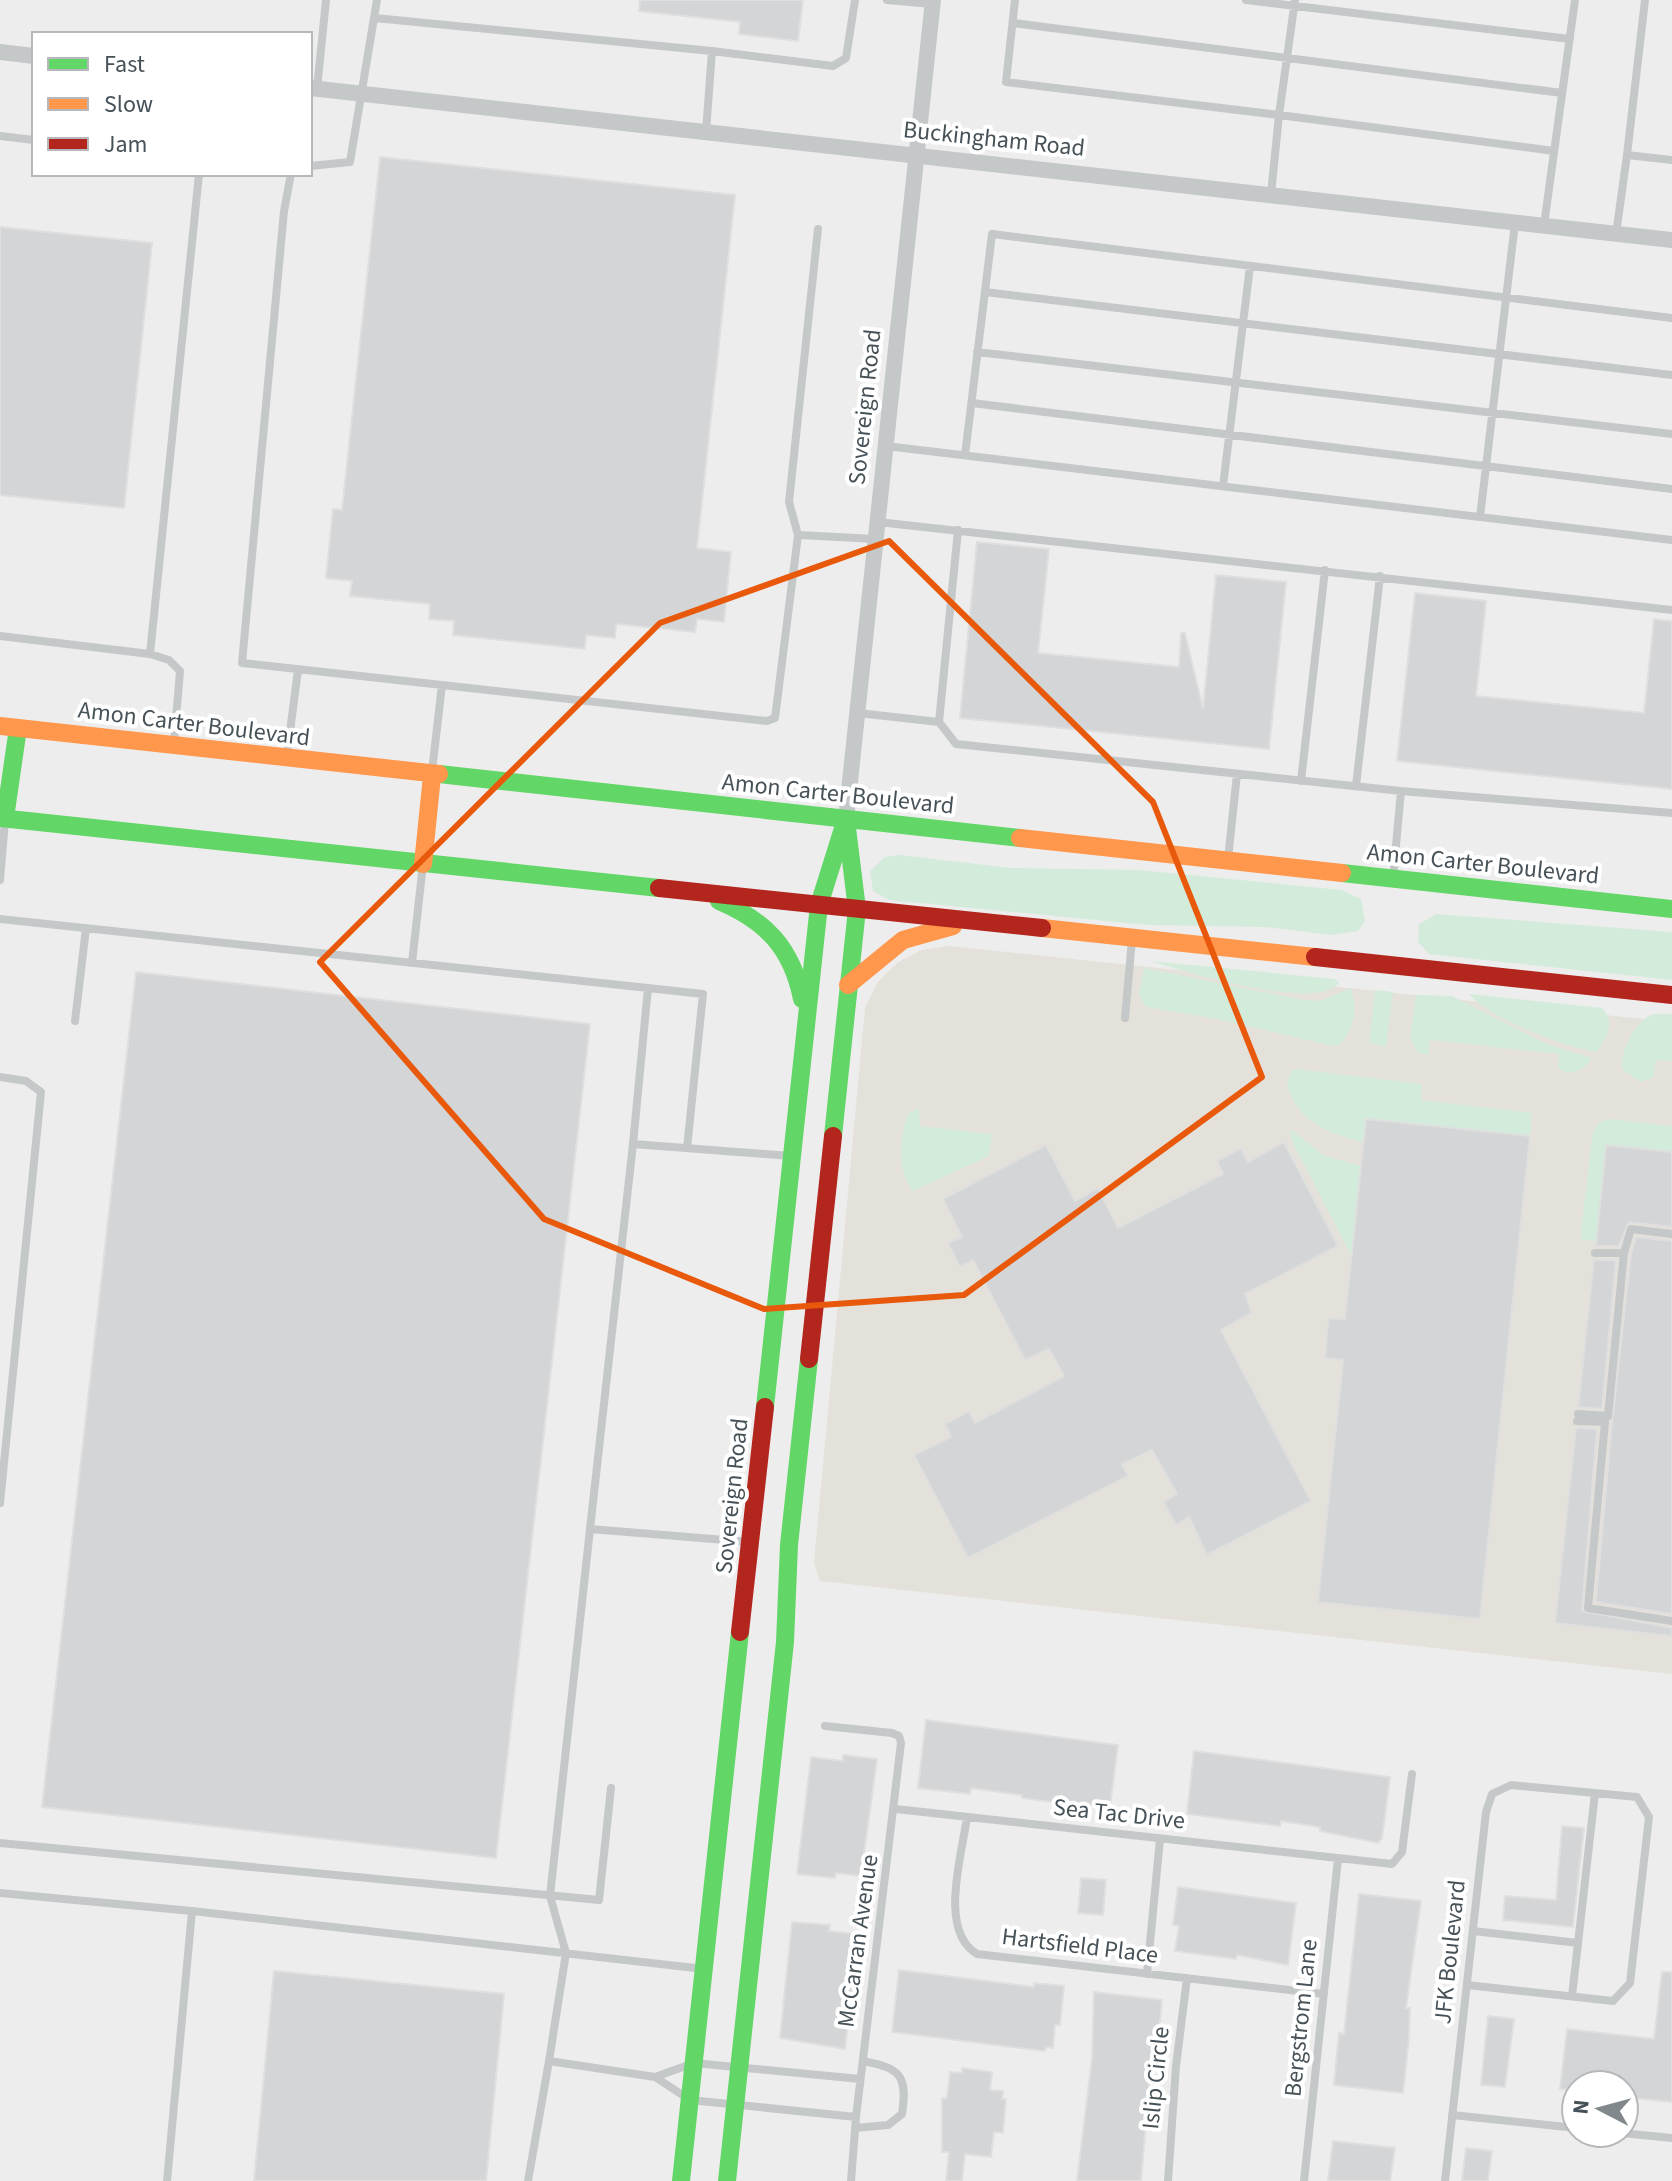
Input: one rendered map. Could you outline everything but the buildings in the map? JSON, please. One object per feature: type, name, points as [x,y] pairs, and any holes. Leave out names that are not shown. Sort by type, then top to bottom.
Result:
[{"type":"street","name":"Sovereign Road","points":[[681,2181],[819,905],[846,819],[933,2]]},
{"type":"street","points":[[0,52],[32,56]]},
{"type":"street","name":"Buckingham Road","points":[[313,88],[1672,240]]},
{"type":"street","points":[[9,727],[2,818],[1672,995]]},
{"type":"street","name":"Amon Carter Boulevard","points":[[9,727],[432,776],[1672,909]]},
{"type":"street","points":[[423,864],[432,776]]},
{"type":"street","name":"Sovereign Road","points":[[727,2181],[785,1642],[789,1545],[857,909],[846,819]]},
{"type":"street","points":[[695,892],[738,908],[765,925],[783,945],[798,974],[802,1005],[801,1076]]},
{"type":"street","points":[[848,985],[903,940],[934,929],[978,922]]},
{"type":"lane","points":[[313,88],[326,0]]},
{"type":"lane","points":[[312,166],[350,162],[377,0]]},
{"type":"lane","points":[[375,18],[833,66],[846,58],[855,0]]},
{"type":"lane","points":[[887,0],[933,2]]},
{"type":"lane","points":[[1015,0],[1006,82],[1554,151]]},
{"type":"lane","points":[[1246,0],[1294,3],[1570,39]]},
{"type":"lane","points":[[1544,226],[1575,0]]},
{"type":"lane","points":[[1616,234],[1645,0]]},
{"type":"lane","points":[[1271,194],[1294,3]]},
{"type":"lane","points":[[1013,23],[1562,93]]},
{"type":"lane","points":[[706,132],[712,51]]},
{"type":"lane","points":[[0,136],[32,140]]},
{"type":"lane","points":[[1627,155],[1672,160]]},
{"type":"lane","points":[[150,654],[199,176]]},
{"type":"lane","points":[[291,176],[284,211],[242,663],[767,721],[775,718],[798,535],[789,502],[818,229]]},
{"type":"lane","points":[[1480,517],[1515,223]]},
{"type":"lane","points":[[965,455],[992,234],[1672,318]]},
{"type":"lane","points":[[1223,486],[1250,266]]},
{"type":"lane","points":[[985,292],[1672,375]]},
{"type":"lane","points":[[977,352],[1672,434]]},
{"type":"lane","points":[[972,403],[1672,489]]},
{"type":"lane","points":[[885,446],[1672,540]]},
{"type":"lane","points":[[877,522],[1672,610]]},
{"type":"lane","points":[[958,530],[939,722],[956,744],[1401,791],[1672,813]]},
{"type":"lane","points":[[798,535],[876,539]]},
{"type":"lane","points":[[1301,781],[1325,570]]},
{"type":"lane","points":[[1356,786],[1380,576]]},
{"type":"lane","points":[[0,636],[150,654],[169,660],[180,671],[174,746]]},
{"type":"lane","points":[[286,759],[298,670]]},
{"type":"lane","points":[[432,776],[442,685]]},
{"type":"lane","points":[[858,713],[939,722]]},
{"type":"lane","points":[[1228,860],[1237,774]]},
{"type":"lane","points":[[1393,879],[1401,791]]},
{"type":"lane","points":[[0,880],[2,818]]},
{"type":"lane","points":[[412,963],[423,864]]},
{"type":"lane","points":[[0,919],[703,994],[687,1148]]},
{"type":"lane","points":[[75,1021],[86,928]]},
{"type":"lane","points":[[1125,1018],[1132,938]]},
{"type":"lane","points":[[528,2181],[566,1953],[550,1896],[648,988]]},
{"type":"lane","points":[[0,1077],[26,1081],[41,1092],[0,1503]]},
{"type":"lane","points":[[633,1144],[792,1156]]},
{"type":"lane","points":[[1672,1234],[1631,1229],[1624,1253],[1608,1416],[1577,1417],[1605,1422],[1588,1608],[1672,1621]]},
{"type":"lane","points":[[1595,1253],[1624,1253]]},
{"type":"lane","points":[[590,1529],[752,1542]]},
{"type":"lane","name":"McCarran Avenue","points":[[825,1726],[899,1736],[896,1809],[860,2079],[851,2181]]},
{"type":"lane","name":"Sea Tac Drive","points":[[896,1809],[1392,1864],[1399,1860],[1412,1774]]},
{"type":"lane","name":"JFK Boulevard","points":[[1445,2181],[1486,1812],[1492,1794],[1511,1785],[1595,1793]]},
{"type":"lane","points":[[0,1843],[599,1900],[611,1788]]},
{"type":"lane","points":[[1467,1985],[1613,2001],[1630,1983],[1649,1817],[1637,1797],[1595,1793],[1572,1996]]},
{"type":"lane","name":"Hartsfield Place","points":[[967,1817],[954,1910],[956,1928],[967,1948],[977,1954],[1324,1994]]},
{"type":"lane","points":[[1147,1974],[1160,1839]]},
{"type":"lane","name":"Bergstrom Lane","points":[[1304,2181],[1338,1859]]},
{"type":"lane","points":[[0,1893],[192,1911],[705,1969]]},
{"type":"lane","points":[[167,2181],[192,1911]]},
{"type":"lane","points":[[1473,1931],[1578,1943]]},
{"type":"lane","name":"Islip Circle","points":[[1168,2181],[1176,2066],[1187,1978]]},
{"type":"lane","points":[[549,2061],[655,2077],[690,2100],[856,2117]]},
{"type":"lane","points":[[855,2128],[888,2125],[902,2114],[906,2091],[899,2074],[886,2066],[863,2061]]},
{"type":"lane","points":[[655,2077],[694,2063],[860,2079]]},
{"type":"lane","points":[[1452,2115],[1560,2126]]},
{"type":"lane","points":[[1640,2135],[1672,2138]]},
{"type":"highlighted area","points":[[889,541],[1153,802],[1262,1077],[964,1295],[764,1309],[544,1219],[320,962],[660,623]]},
{"type":"shaded area","points":[[949,946],[1672,1022],[1672,1674],[820,1581],[814,1563],[865,1008],[877,983],[897,963],[921,950]]},
{"type":"green space","points":[[900,855],[1011,868],[1139,870],[1342,890],[1361,899],[1365,921],[1358,931],[1331,935],[1265,927],[1147,925],[889,900],[873,891],[870,871],[885,857]]},
{"type":"green space","points":[[1436,914],[1672,932],[1672,980],[1429,954],[1418,942],[1419,924]]},
{"type":"green space","points":[[1151,961],[1335,979],[1339,983],[1325,991],[1278,992]]},
{"type":"green space","points":[[1144,968],[1303,1000],[1320,1001],[1351,988],[1354,1004],[1352,1024],[1341,1044],[1333,1046],[1213,1018],[1151,1008],[1145,1006],[1139,993]]},
{"type":"green space","points":[[1375,990],[1393,992],[1386,1047],[1369,1043]]},
{"type":"green space","points":[[1469,994],[1602,1008],[1609,1019],[1608,1030],[1597,1052],[1583,1049],[1511,1022]]},
{"type":"green space","points":[[1416,995],[1452,996],[1549,1045],[1592,1058],[1581,1069],[1567,1072],[1558,1067],[1559,1054],[1430,1040],[1428,1055],[1418,1053],[1410,1038]]},
{"type":"green space","points":[[1653,1014],[1672,1014],[1672,1061],[1656,1060],[1653,1078],[1640,1082],[1622,1069],[1622,1062],[1626,1045],[1635,1029]]},
{"type":"green space","points":[[1296,1069],[1422,1084],[1421,1100],[1532,1113],[1530,1136],[1367,1119],[1364,1142],[1351,1139],[1315,1124],[1297,1107],[1287,1083],[1291,1071]]},
{"type":"green space","points":[[919,1108],[920,1126],[992,1134],[989,1156],[913,1191],[904,1173],[901,1143],[908,1114]]},
{"type":"green space","points":[[1610,1119],[1672,1126],[1672,1152],[1606,1145],[1596,1241],[1580,1239],[1593,1131],[1600,1122]]},
{"type":"green space","points":[[1292,1130],[1323,1155],[1361,1166],[1352,1257],[1293,1143]]},
{"type":"traffic: fast","points":[[5,818],[18,728]]},
{"type":"traffic: fast","points":[[439,774],[1020,838]]},
{"type":"traffic: fast","points":[[0,818],[659,888]]},
{"type":"traffic: fast","points":[[765,1407],[819,905],[846,819]]},
{"type":"traffic: fast","points":[[833,1136],[857,909],[847,828]]},
{"type":"traffic: fast","points":[[1342,873],[1672,909]]},
{"type":"traffic: fast","points":[[719,901],[750,918],[774,938],[791,965],[802,999]]},
{"type":"traffic: fast","points":[[727,2181],[785,1642],[789,1545],[809,1359]]},
{"type":"traffic: fast","points":[[681,2181],[740,1632]]},
{"type":"traffic: slow","points":[[0,726],[439,774]]},
{"type":"traffic: slow","points":[[423,864],[432,776]]},
{"type":"traffic: slow","points":[[1020,838],[1342,873]]},
{"type":"traffic: slow","points":[[848,985],[903,940],[953,926]]},
{"type":"traffic: slow","points":[[1042,928],[1315,957]]},
{"type":"traffic: jam","points":[[659,888],[1042,928]]},
{"type":"traffic: jam","points":[[1315,957],[1672,995]]},
{"type":"traffic: jam","points":[[809,1359],[833,1136]]},
{"type":"traffic: jam","points":[[740,1632],[765,1407]]}]
